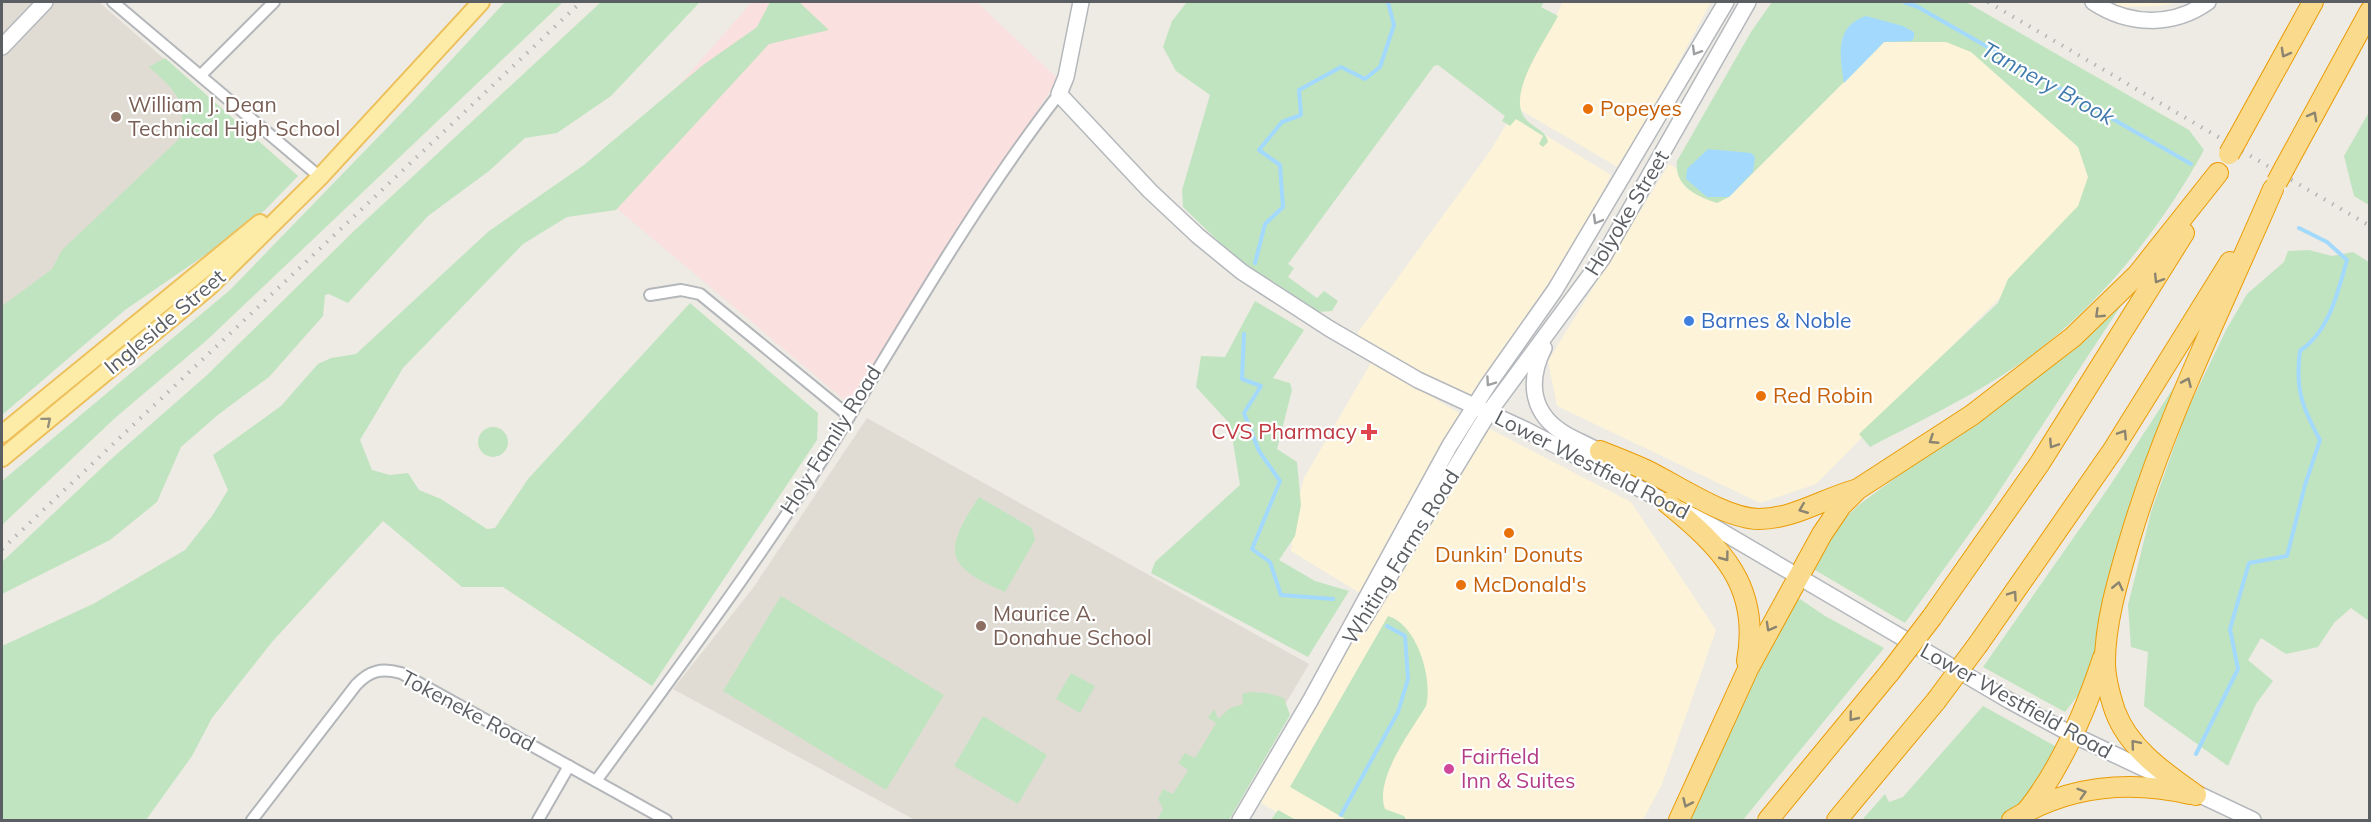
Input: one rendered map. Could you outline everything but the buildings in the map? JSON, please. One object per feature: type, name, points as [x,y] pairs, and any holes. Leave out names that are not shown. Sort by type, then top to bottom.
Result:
[{"type":"highway","points":[[1768,820],[1890,672],[1932,617],[2082,399],[2164,269],[2313,2]]},
{"type":"highway","points":[[1838,820],[1936,701],[1979,643],[2076,505],[2149,395],[2278,179],[2370,11]]},
{"type":"highway","points":[[1679,820],[1744,677],[1830,521],[1858,489],[1972,415],[2073,338],[2150,261],[2218,174]]},
{"type":"highway","points":[[2019,816],[2048,781],[2085,704],[2107,644],[2121,570],[2160,446],[2278,179]]},
{"type":"highway","points":[[1600,451],[1643,469],[1726,510],[1758,519],[1797,513],[1833,496],[1858,489]]},
{"type":"highway","points":[[1667,503],[1716,546],[1737,577],[1748,607],[1750,626],[1744,677]]},
{"type":"highway","points":[[2107,644],[2108,681],[2123,728],[2151,761],[2196,795]]},
{"type":"highway","points":[[2019,816],[2085,792],[2114,786],[2145,786],[2196,795]]},
{"type":"main road","name":"Ingleside Street","points":[[2,458],[210,286],[320,177],[481,2]]},
{"type":"main road","name":"Ingleside Street","points":[[2,434],[320,177]]},
{"type":"street","points":[[2,47],[45,2]]},
{"type":"street","points":[[113,2],[202,74],[320,177]]},
{"type":"street","points":[[202,74],[274,2]]},
{"type":"street","points":[[1059,94],[1066,77],[1081,2]]},
{"type":"street","name":"Holyoke Street","points":[[1473,407],[1555,290],[1726,2]]},
{"type":"street","name":"Holyoke Street","points":[[1489,412],[1558,321],[1608,249],[1748,2]]},
{"type":"street","points":[[2093,2],[2120,16],[2148,20],[2179,17],[2208,2]]},
{"type":"street","name":"Lower Westfield Road","points":[[1059,94],[1167,208],[1227,261],[1289,304],[1371,354],[1667,503],[1799,576],[2010,701],[2071,734],[2253,820]]},
{"type":"street","name":"Holy Family Road","points":[[596,782],[735,587],[849,416],[878,365],[959,237],[1059,94]]},
{"type":"street","points":[[650,296],[674,290],[687,290],[700,294],[849,416]]},
{"type":"street","points":[[1558,321],[1534,371],[1533,396],[1548,422],[1565,434],[1600,451],[1629,484]]},
{"type":"street","name":"Whiting Farms Road","points":[[1240,820],[1310,701],[1406,522],[1473,407]]},
{"type":"street","name":"Whiting Farms Road","points":[[1310,701],[1390,577],[1489,412]]},
{"type":"street","name":"Tokeneke Road","points":[[252,820],[351,691],[362,679],[379,670],[401,673],[666,820]]},
{"type":"street","points":[[538,820],[569,766]]},
{"type":"shaded area","name":"William J. Dean Technical High School","points":[[2,2],[99,2],[298,176],[248,217],[2,339]]},
{"type":"shaded area","points":[[752,2],[977,2],[1058,79],[848,403],[590,186]]},
{"type":"shaded area","points":[[1563,2],[1711,2],[1621,169],[1510,104]]},
{"type":"shaded area","points":[[2111,2],[2182,2],[2160,6],[2119,7]]},
{"type":"shaded area","points":[[1879,29],[1967,41],[2116,180],[1816,484],[1760,503],[1557,406],[1548,361],[1669,164],[1716,192]]},
{"type":"shaded area","points":[[1512,115],[1611,175],[1578,241],[1469,397],[1419,376],[1354,338],[1490,151]]},
{"type":"shaded area","points":[[1372,361],[1459,413],[1631,502],[1716,630],[1662,784],[1643,820],[1289,820],[1258,801],[1376,603],[1291,551],[1296,508],[1304,478]]},
{"type":"shaded area","name":"Maurice A. Donahue School","points":[[867,418],[1309,664],[1217,820],[915,820],[673,689],[753,588]]},
{"type":"green space","points":[[505,2],[563,2],[207,340],[115,418],[2,525],[2,481],[230,290],[415,99]]},
{"type":"green space","points":[[601,2],[700,2],[611,96],[557,133],[525,138],[489,171],[428,216],[348,303],[329,294],[325,295],[323,316],[269,377],[219,414],[181,447],[157,502],[110,540],[2,594],[2,562],[109,461],[206,376],[354,231]]},
{"type":"green space","points":[[770,2],[799,2],[829,30],[769,44],[616,210],[567,217],[523,244],[403,368],[360,440],[372,470],[390,475],[408,473],[419,490],[441,499],[487,529],[495,528],[528,479],[690,303],[818,413],[817,440],[652,686],[503,587],[462,587],[383,521],[272,642],[212,718],[192,756],[146,820],[2,820],[2,646],[93,604],[185,550],[212,516],[228,490],[213,455],[281,406],[318,364],[331,358],[356,354],[489,231],[584,165],[703,65],[757,27]]},
{"type":"green space","points":[[1187,2],[1544,2],[1541,7],[1558,16],[1525,79],[1520,105],[1526,119],[1544,134],[1548,142],[1543,147],[1539,144],[1543,136],[1516,119],[1510,126],[1502,121],[1505,116],[1438,65],[1434,66],[1288,264],[1294,268],[1288,277],[1317,298],[1324,291],[1338,301],[1332,311],[1317,312],[1243,265],[1183,207],[1182,190],[1210,95],[1176,71],[1163,47],[1172,21]]},
{"type":"green space","points":[[1772,2],[1966,2],[2189,130],[2204,150],[2149,236],[2105,289],[2081,313],[2010,370],[1951,405],[1870,447],[1859,434],[1998,303],[2008,279],[2078,206],[2088,177],[2078,147],[1971,52],[1946,42],[1884,42],[1729,197],[1717,203],[1701,197],[1688,189],[1679,177],[1677,161],[1751,32]]},
{"type":"green space","points":[[165,58],[298,176],[265,210],[211,251],[125,310],[2,415],[2,306],[52,269],[62,250],[179,139],[182,116],[178,98],[173,90],[149,67]]},
{"type":"green space","points":[[2369,112],[2369,205],[2354,196],[2344,156]]},
{"type":"green space","points":[[2309,250],[2332,256],[2353,252],[2369,262],[2369,621],[2351,608],[2334,623],[2318,647],[2286,654],[2261,638],[2248,660],[2273,681],[2256,704],[2228,766],[2144,706],[2148,652],[2131,647],[2128,605],[2151,512],[2186,413],[2226,330],[2247,294],[2284,262],[2288,251]]},
{"type":"green space","points":[[1255,301],[1304,330],[1273,378],[1290,383],[1292,390],[1277,449],[1297,462],[1301,505],[1295,536],[1279,560],[1315,581],[1349,591],[1308,657],[1151,573],[1155,562],[1240,485],[1230,424],[1196,387],[1201,356],[1225,357]]},
{"type":"green space","points":[[2124,301],[1990,505],[1905,623],[1815,570],[1826,543],[1839,525],[1860,504],[2066,352]]},
{"type":"green space","points":[[2185,370],[2090,673],[2083,689],[2065,712],[1983,667],[2109,487]]},
{"type":"green space","points":[[493,427],[504,431],[508,442],[504,453],[493,457],[482,453],[478,442],[482,431]]},
{"type":"green space","points":[[979,497],[1032,528],[1035,540],[1005,592],[970,574],[960,565],[956,555],[955,544],[959,531]]},
{"type":"green space","points":[[781,596],[944,695],[886,790],[723,691]]},
{"type":"green space","points":[[1800,599],[1825,616],[1884,648],[1743,820],[1686,820],[1759,659],[1791,604]]},
{"type":"green space","points":[[1388,616],[1399,621],[1408,630],[1421,655],[1427,682],[1426,706],[1389,770],[1383,797],[1385,809],[1404,816],[1406,820],[1347,820],[1290,787]]},
{"type":"green space","points":[[1071,673],[1095,686],[1080,713],[1056,699]]},
{"type":"green space","points":[[1267,693],[1284,698],[1290,715],[1229,820],[1157,820],[1163,809],[1158,799],[1163,789],[1173,794],[1188,770],[1178,763],[1185,753],[1195,758],[1216,723],[1208,718],[1214,709],[1218,719],[1230,708],[1243,704],[1242,694]]},
{"type":"green space","points":[[1983,706],[2057,747],[2034,787],[2011,813],[2002,820],[1862,820],[1885,794],[1889,802],[1903,797]]},
{"type":"green space","points":[[983,716],[1047,755],[1018,804],[954,766]]},
{"type":"green space","points":[[1278,810],[1296,820],[1271,820]]},
{"type":"water","points":[[1866,16],[1903,26],[1914,32],[1914,38],[1911,41],[1884,42],[1844,83],[1841,43],[1849,27]]},
{"type":"water","points":[[1708,149],[1751,153],[1755,157],[1753,172],[1729,197],[1707,197],[1686,179],[1687,169]]},
{"type":"waterway","points":[[1255,263],[1265,224],[1283,207],[1280,165],[1259,150],[1282,122],[1301,115],[1299,90],[1341,67],[1365,79],[1380,67],[1394,25],[1388,2]]},
{"type":"waterway","name":"Tannery Brook","points":[[1904,2],[1918,7],[2191,164]]},
{"type":"waterway","name":"Tannery Brook","points":[[2196,754],[2238,669],[2230,629],[2249,563],[2287,556],[2305,485],[2320,440],[2301,397],[2298,376],[2300,351],[2319,333],[2325,322],[2336,298],[2347,260],[2327,242],[2299,228]]},
{"type":"waterway","points":[[1244,334],[1242,379],[1261,386],[1244,413],[1259,451],[1280,481],[1252,549],[1270,562],[1281,595],[1333,599]]},
{"type":"waterway","points":[[1341,815],[1398,712],[1408,679],[1405,636],[1387,626]]},
{"type":"railway","points":[[2,549],[581,2]]},
{"type":"railway","points":[[1988,2],[2370,226]]},
{"type":"place","name":"Popeyes","points":[[1588,109]]},
{"type":"place","name":"William J. Dean Technical High School","points":[[116,117]]},
{"type":"place","name":"Barnes & Noble","points":[[1689,321]]},
{"type":"place","name":"Red Robin","points":[[1761,396]]},
{"type":"place","name":"CVS Pharmacy","points":[[1369,432]]},
{"type":"place","name":"Dunkin' Donuts","points":[[1509,533]]},
{"type":"place","name":"McDonald's","points":[[1461,585]]},
{"type":"place","name":"Maurice A. Donahue School","points":[[981,626]]},
{"type":"place","name":"Fairfield Inn & Suites","points":[[1449,769]]}]
